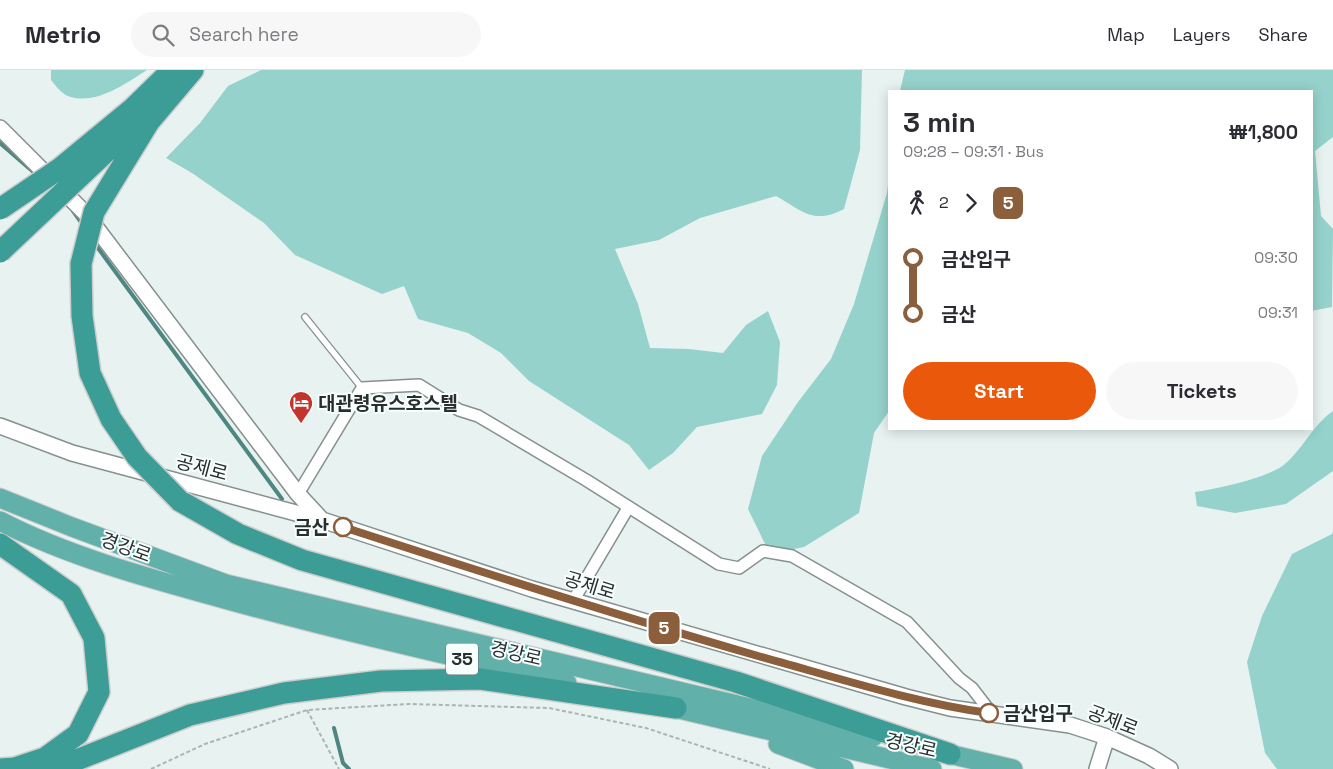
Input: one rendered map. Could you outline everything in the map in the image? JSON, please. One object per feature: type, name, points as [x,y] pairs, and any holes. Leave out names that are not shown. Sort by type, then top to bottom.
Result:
[{"type":"highway","points":[[172,70],[141,116],[94,212],[81,264],[82,316],[90,373],[111,419],[137,457],[180,501],[238,534],[302,560],[736,682],[950,754]]},
{"type":"highway","points":[[0,235],[193,70]]},
{"type":"highway","points":[[0,209],[141,116]]},
{"type":"highway","points":[[0,252],[141,116]]},
{"type":"highway","name":"경강로","points":[[0,498],[226,584],[1013,769]]},
{"type":"highway","name":"경강로","points":[[0,521],[95,560],[182,587],[340,631],[932,769]]},
{"type":"highway","points":[[0,544],[71,594],[94,638],[99,692],[78,734],[46,758],[15,768],[1,769]]},
{"type":"highway","points":[[54,769],[190,715],[284,693],[381,681],[480,679],[676,708]]},
{"type":"highway","points":[[701,716],[844,769]]},
{"type":"street","points":[[0,128],[85,213],[298,494],[322,520]]},
{"type":"street","points":[[298,494],[362,388],[419,385],[460,410],[486,421],[719,564],[739,568],[763,550],[792,556],[907,622],[959,678],[972,688],[992,714]]},
{"type":"street","name":"공제로","points":[[0,426],[72,453],[322,520],[573,601],[906,697],[950,708],[1070,725],[1107,737],[1149,756],[1170,769]]},
{"type":"street","points":[[573,601],[628,508]]},
{"type":"street","points":[[1097,769],[1107,737]]},
{"type":"lane","points":[[305,317],[362,388]]},
{"type":"path","points":[[151,769],[205,744],[307,710],[409,704],[549,708],[646,728],[770,769]]},
{"type":"path","points":[[307,710],[339,769]]},
{"type":"shaded area","points":[[51,70],[147,70],[109,92],[89,98],[78,98],[68,96],[59,89],[51,80]]},
{"type":"shaded area","points":[[261,70],[862,70],[860,150],[844,209],[833,214],[816,216],[801,211],[776,196],[700,218],[659,240],[615,249],[638,304],[650,348],[689,349],[723,353],[746,325],[768,311],[780,342],[777,385],[762,414],[697,427],[673,453],[649,470],[629,445],[529,381],[501,353],[468,333],[418,319],[404,286],[382,294],[295,255],[264,223],[192,173],[166,158],[200,123],[228,86]]},
{"type":"shaded area","points":[[905,70],[1333,70],[1333,137],[1315,151],[1321,216],[1333,229],[1332,307],[1313,311],[1313,90],[900,90]]},
{"type":"shaded area","points":[[888,184],[888,412],[874,433],[859,513],[804,547],[770,554],[748,509],[762,456],[798,402],[831,359],[854,304]]},
{"type":"shaded area","points":[[1333,411],[1333,471],[1286,504],[1235,513],[1197,506],[1195,492],[1257,478],[1279,468],[1292,457],[1320,423]]},
{"type":"shaded area","points":[[1333,531],[1333,769],[1277,769],[1265,753],[1247,662],[1262,616],[1292,554],[1332,534]]},
{"type":"waterway","points":[[0,143],[38,176]]},
{"type":"waterway","points":[[73,211],[83,225]]},
{"type":"waterway","points":[[95,244],[282,499]]},
{"type":"waterway","points":[[334,728],[343,763],[349,769]]},
{"type":"bus line","name":"5","points":[[343,527],[532,589],[692,636],[906,697],[950,708],[989,713]]},
{"type":"place","name":"대관령유스호스텔","points":[[301,424]]},
{"type":"place","name":"금산","points":[[343,527]]},
{"type":"place","name":"금산입구","points":[[989,713]]}]
